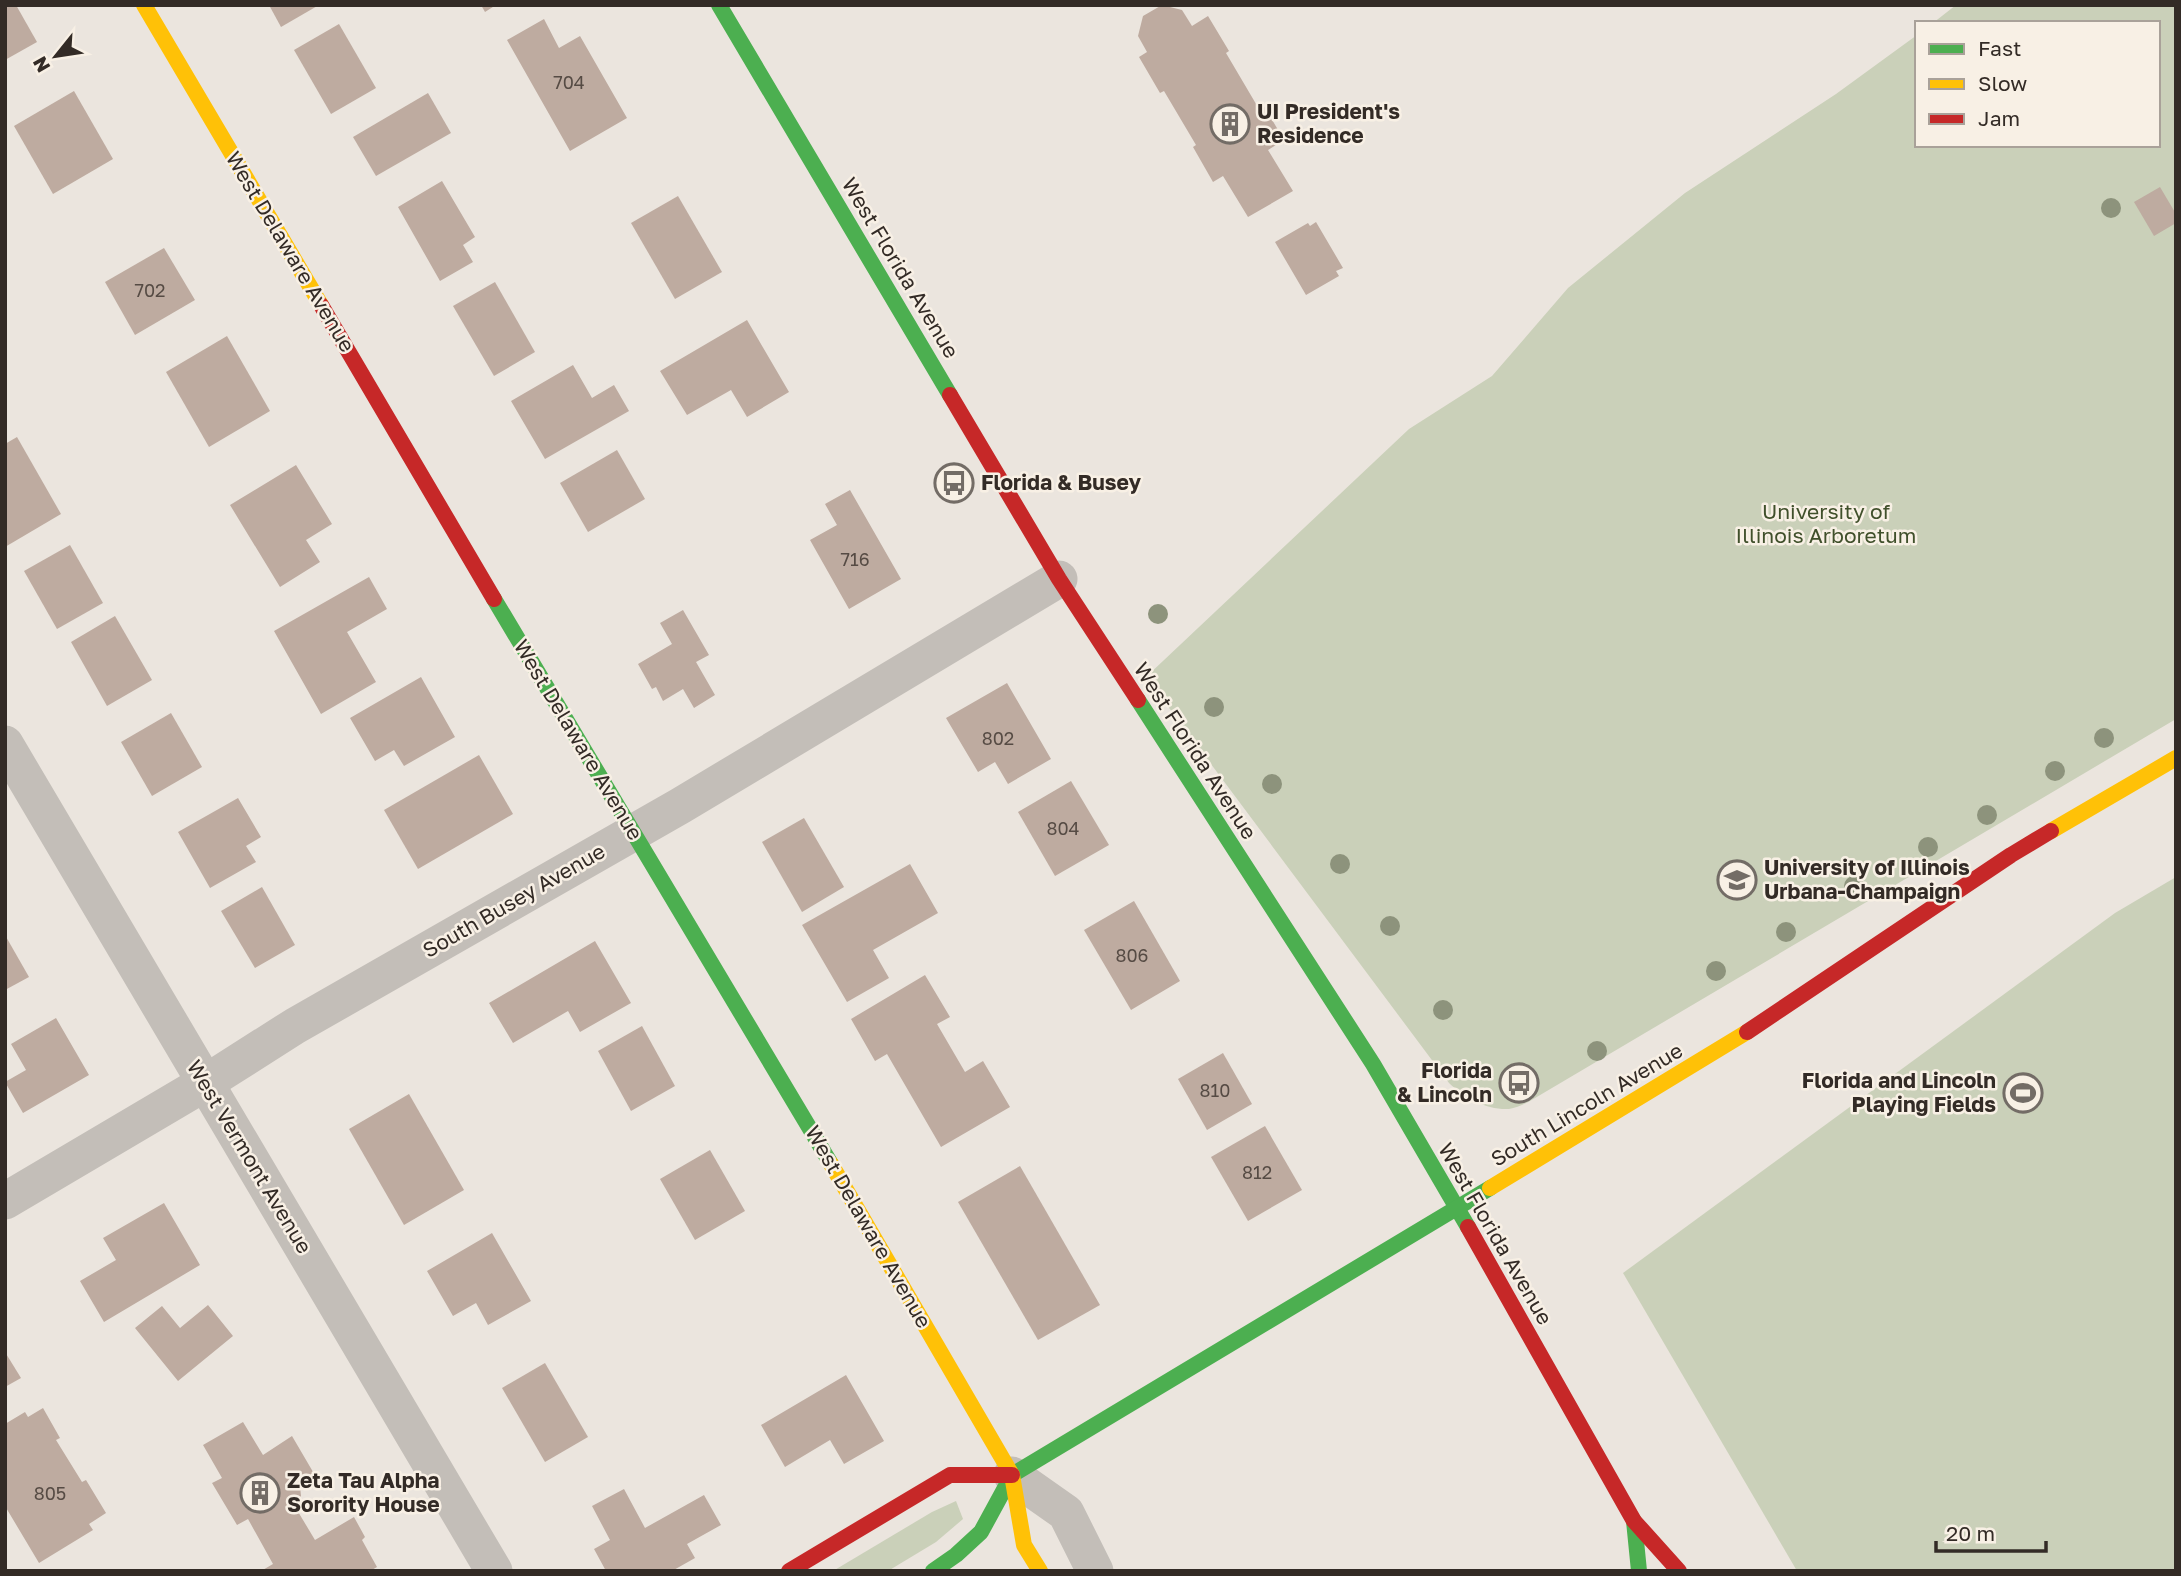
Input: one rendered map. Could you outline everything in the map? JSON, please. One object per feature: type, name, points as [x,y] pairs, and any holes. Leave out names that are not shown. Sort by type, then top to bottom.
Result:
[{"type":"main road","name":"West Delaware Avenue","points":[[144,5],[842,1182],[1012,1475],[1024,1545],[1040,1571]]},
{"type":"main road","name":"West Florida Avenue","points":[[719,5],[1059,579],[1373,1064],[1634,1521],[1679,1571]]},
{"type":"main road","name":"South Lincoln Avenue","points":[[1012,1475],[1721,1049],[2011,855],[2176,758]]},
{"type":"main road","points":[[789,1571],[950,1475],[1012,1475],[981,1532],[933,1571]]},
{"type":"main road","name":"West Florida Avenue","points":[[1634,1521],[1639,1571]]},
{"type":"street","name":"South Busey Avenue","points":[[5,1202],[295,1026],[634,833],[1059,579]]},
{"type":"street","name":"West Vermont Avenue","points":[[5,744],[494,1571]]},
{"type":"street","name":"West Delaware Avenue","points":[[1012,1475],[1066,1513],[1095,1571]]},
{"type":"green space","name":"University of Illinois Arboretum","points":[[1956,5],[2176,5],[2176,719],[1530,1101],[1509,1109],[1476,1102],[1449,1083],[1146,677],[1409,429],[1492,376],[1568,288],[1685,193],[1836,94],[1915,36],[1915,147],[2160,147],[2160,21],[1936,21]]},
{"type":"green space","name":"Florida and Lincoln Playing Fields","points":[[2176,877],[2176,1571],[1797,1571],[1623,1273],[2115,913]]},
{"type":"green space","points":[[956,1501],[963,1519],[936,1542],[888,1571],[833,1571],[932,1512]]},
{"type":"building","points":[[5,5],[16,5],[37,42],[5,60]]},
{"type":"building","points":[[269,5],[319,5],[281,27]]},
{"type":"building","points":[[481,5],[496,5],[485,12]]},
{"type":"building","name":"UI President's Residence","points":[[1162,5],[1182,10],[1192,26],[1208,16],[1259,109],[1264,106],[1284,140],[1268,150],[1293,191],[1248,217],[1223,176],[1213,182],[1193,147],[1196,145],[1164,91],[1160,93],[1139,57],[1147,52],[1138,36],[1143,16]]},
{"type":"building","points":[[544,19],[559,48],[580,36],[627,118],[570,151],[507,40]]},
{"type":"building","points":[[339,24],[376,88],[331,114],[294,50]]},
{"type":"building","points":[[74,91],[113,159],[53,194],[14,126]]},
{"type":"building","points":[[428,93],[451,133],[376,176],[353,137]]},
{"type":"building","points":[[442,181],[475,237],[463,245],[473,262],[440,281],[398,207]]},
{"type":"building","points":[[2160,187],[2176,214],[2176,223],[2154,236],[2134,202]]},
{"type":"building","points":[[678,196],[722,272],[675,299],[631,223]]},
{"type":"building","points":[[1316,222],[1343,268],[1336,271],[1339,276],[1306,295],[1275,242],[1308,223],[1310,226]]},
{"type":"building","points":[[164,248],[195,300],[135,335],[105,282]]},
{"type":"building","points":[[495,282],[535,352],[494,376],[453,306]]},
{"type":"building","points":[[747,320],[789,392],[747,417],[731,390],[687,415],[660,371]]},
{"type":"building","points":[[227,336],[270,411],[209,447],[166,372]]},
{"type":"building","points":[[573,365],[592,398],[614,385],[629,411],[545,459],[511,401]]},
{"type":"building","points":[[17,437],[61,514],[5,547],[5,444]]},
{"type":"building","points":[[617,450],[645,499],[588,532],[560,483]]},
{"type":"building","points":[[296,465],[332,524],[306,540],[320,562],[280,587],[230,505]]},
{"type":"building","points":[[850,490],[901,579],[849,609],[810,540],[837,525],[825,504]]},
{"type":"building","points":[[70,545],[103,603],[57,629],[24,571]]},
{"type":"building","points":[[369,577],[387,609],[347,632],[376,682],[321,714],[274,631]]},
{"type":"building","points":[[683,610],[709,655],[696,662],[715,695],[694,708],[683,689],[663,701],[656,687],[652,689],[638,664],[672,644],[660,623]]},
{"type":"building","points":[[115,616],[152,680],[107,706],[71,642]]},
{"type":"building","points":[[421,677],[455,737],[404,766],[394,750],[375,761],[350,718]]},
{"type":"building","points":[[1007,683],[1051,759],[1008,784],[995,762],[978,772],[946,718]]},
{"type":"building","points":[[171,713],[202,767],[152,796],[121,742]]},
{"type":"building","points":[[479,755],[513,814],[418,869],[384,810]]},
{"type":"building","points":[[1071,781],[1109,845],[1055,876],[1018,812]]},
{"type":"building","points":[[238,798],[261,837],[246,846],[256,862],[210,888],[178,832]]},
{"type":"building","points":[[804,818],[844,887],[802,912],[762,842]]},
{"type":"building","points":[[910,864],[938,913],[873,950],[889,978],[847,1002],[802,925]]},
{"type":"building","points":[[262,887],[295,945],[255,968],[221,911]]},
{"type":"building","points":[[1134,901],[1180,981],[1131,1010],[1084,930]]},
{"type":"building","points":[[5,935],[29,977],[5,990]]},
{"type":"building","points":[[595,941],[631,1003],[580,1032],[568,1011],[513,1043],[489,1003]]},
{"type":"building","points":[[925,975],[950,1017],[937,1024],[965,1072],[983,1061],[1010,1107],[941,1147],[887,1054],[875,1061],[851,1019]]},
{"type":"building","points":[[56,1018],[89,1075],[23,1113],[5,1082],[26,1070],[11,1044]]},
{"type":"building","points":[[642,1026],[675,1086],[631,1111],[598,1051]]},
{"type":"building","points":[[1223,1053],[1252,1104],[1207,1130],[1178,1079]]},
{"type":"building","points":[[409,1094],[464,1190],[404,1225],[349,1129]]},
{"type":"building","points":[[1265,1126],[1302,1190],[1248,1221],[1211,1157]]},
{"type":"building","points":[[710,1150],[745,1211],[695,1240],[660,1179]]},
{"type":"building","points":[[1020,1166],[1100,1305],[1038,1340],[958,1202]]},
{"type":"building","points":[[164,1203],[200,1265],[104,1322],[80,1281],[116,1260],[103,1238]]},
{"type":"building","points":[[492,1233],[531,1301],[488,1325],[476,1303],[453,1316],[427,1271]]},
{"type":"building","points":[[208,1305],[233,1336],[178,1381],[135,1328],[162,1306],[180,1328]]},
{"type":"building","points":[[5,1352],[21,1378],[5,1387]]},
{"type":"building","points":[[545,1363],[588,1437],[545,1462],[502,1388]]},
{"type":"building","points":[[846,1375],[884,1441],[844,1464],[830,1440],[785,1467],[761,1425]]},
{"type":"building","points":[[43,1408],[60,1438],[56,1440],[82,1482],[86,1480],[106,1513],[89,1524],[93,1530],[39,1563],[5,1506],[5,1424],[25,1412],[28,1417]]},
{"type":"building","name":"Zeta Tau Alpha Sorority House","points":[[243,1422],[263,1455],[292,1436],[316,1477],[300,1486],[301,1496],[294,1505],[315,1540],[354,1517],[365,1537],[362,1540],[377,1567],[370,1571],[261,1571],[273,1564],[248,1519],[237,1525],[212,1483],[222,1478],[203,1445]]},
{"type":"building","points":[[624,1489],[645,1528],[704,1495],[721,1525],[687,1544],[695,1558],[672,1571],[606,1571],[594,1549],[610,1540],[592,1506]]},
{"type":"traffic: fast","points":[[719,5],[950,395]]},
{"type":"traffic: fast","points":[[494,599],[831,1164]]},
{"type":"traffic: fast","points":[[1138,700],[1373,1064],[1468,1227]]},
{"type":"traffic: fast","points":[[933,1571],[981,1532],[1012,1475],[1490,1188]]},
{"type":"traffic: fast","points":[[1634,1521],[1639,1571]]},
{"type":"traffic: slow","points":[[144,5],[321,305]]},
{"type":"traffic: slow","points":[[2051,831],[2176,758]]},
{"type":"traffic: slow","points":[[1490,1188],[1747,1032]]},
{"type":"traffic: slow","points":[[831,1164],[1012,1475],[1024,1545],[1040,1571]]},
{"type":"traffic: jam","points":[[321,305],[494,599]]},
{"type":"traffic: jam","points":[[950,395],[1059,579],[1138,700]]},
{"type":"traffic: jam","points":[[1747,1032],[2051,831]]},
{"type":"traffic: jam","points":[[1468,1227],[1634,1521],[1679,1571]]},
{"type":"traffic: jam","points":[[789,1571],[950,1475],[1012,1475]]},
{"type":"place","name":"UI President's Residence","points":[[1230,124]]},
{"type":"place","name":"Florida & Busey","points":[[954,483]]},
{"type":"place","name":"University of Illinois Urbana-Champaign","points":[[1737,880]]},
{"type":"place","name":"Florida & Lincoln","points":[[1519,1083]]},
{"type":"place","name":"Florida and Lincoln Playing Fields","points":[[2023,1093]]},
{"type":"place","name":"Zeta Tau Alpha Sorority House","points":[[260,1493]]}]
